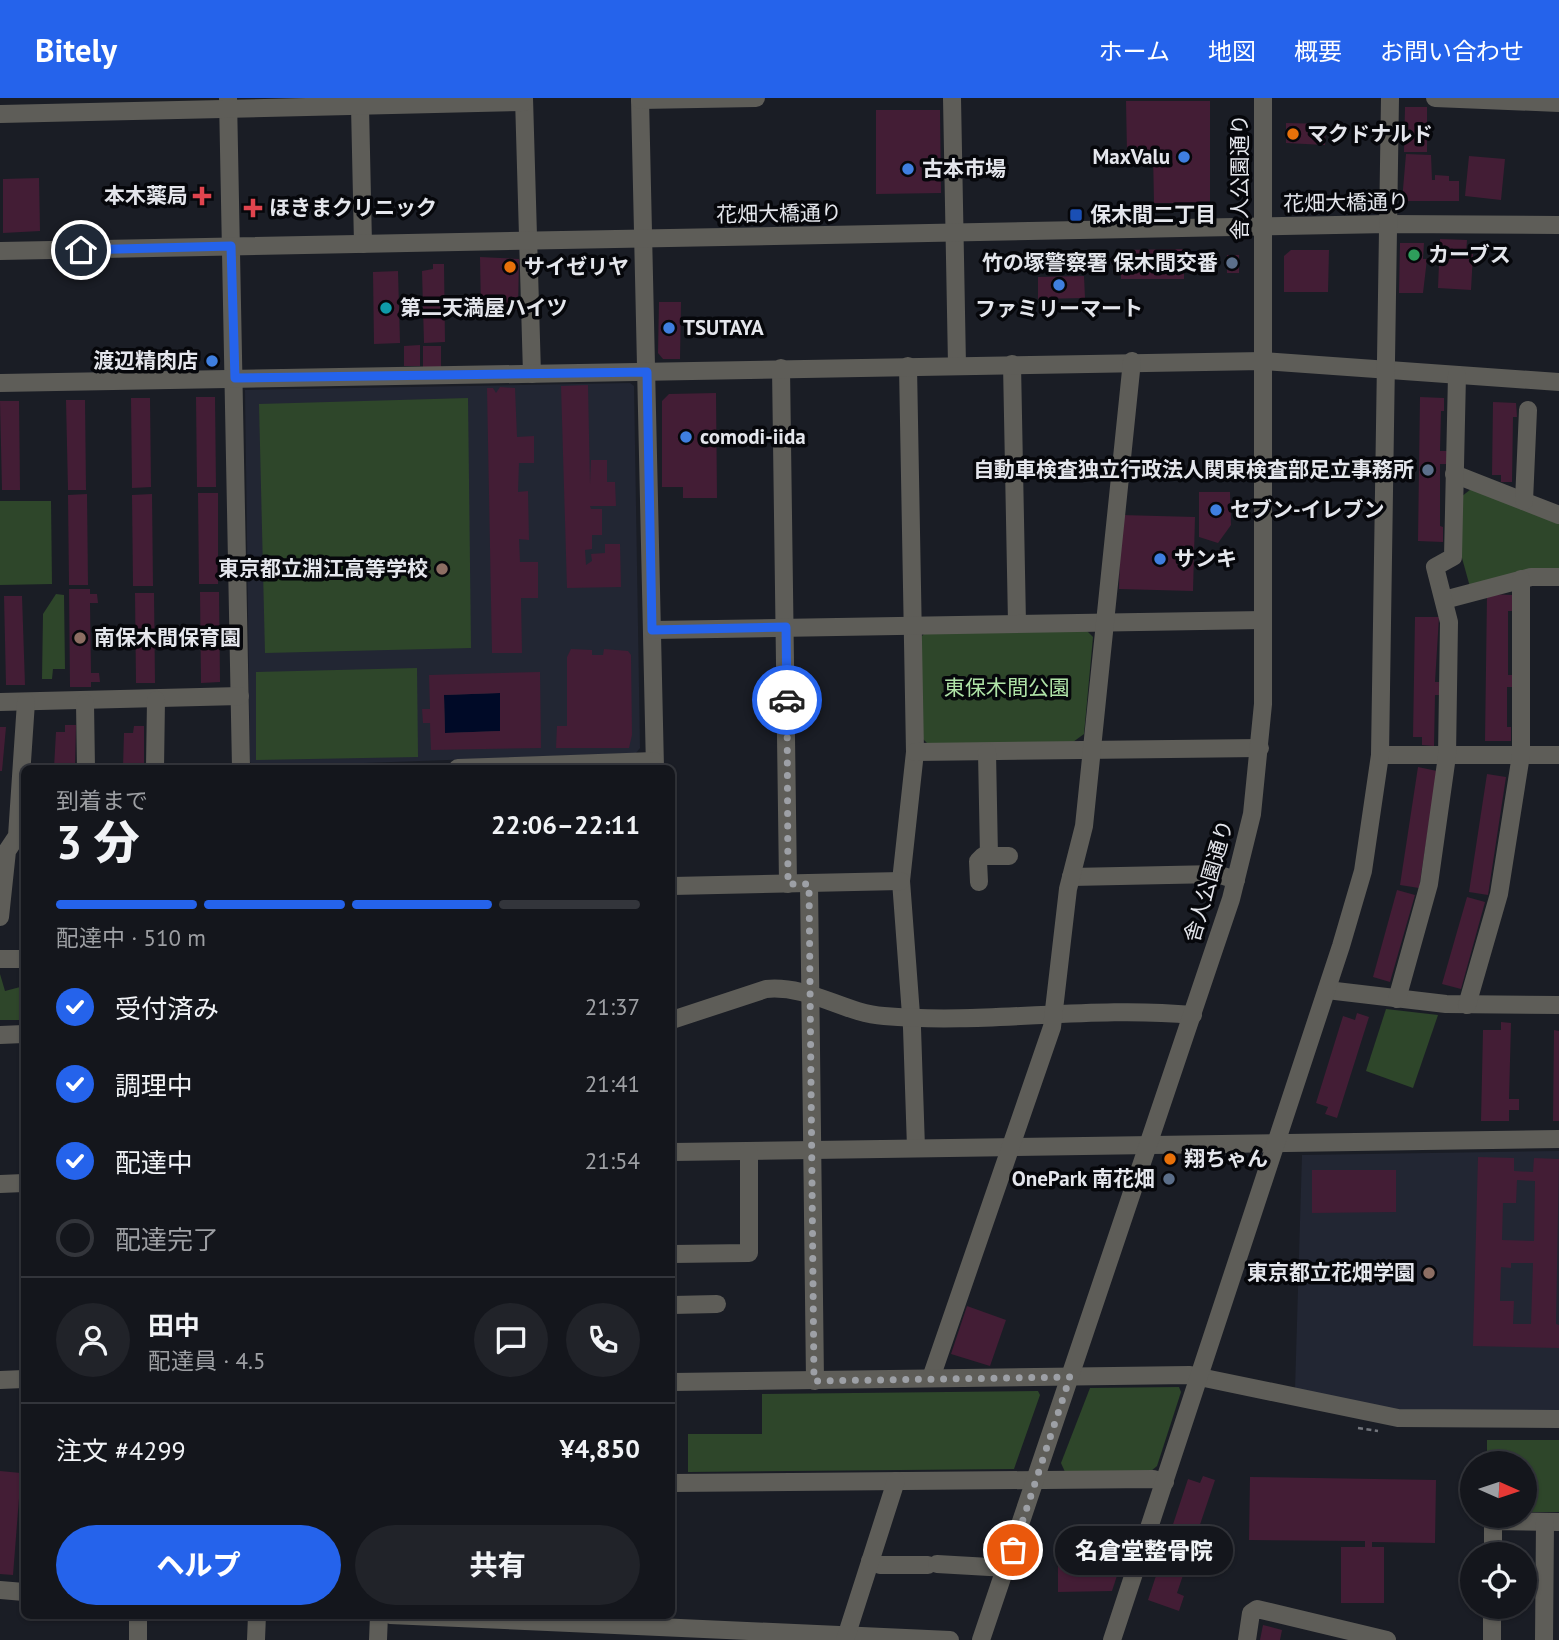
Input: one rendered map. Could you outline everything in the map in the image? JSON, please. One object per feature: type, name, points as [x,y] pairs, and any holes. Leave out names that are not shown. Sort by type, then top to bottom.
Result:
[{"type":"street","points":[[654,765],[640,99],[756,98]]},
{"type":"street","points":[[952,98],[957,365]]},
{"type":"street","name":"舎人公園通り","points":[[981,1640],[1192,1015],[1236,880],[1252,814],[1260,748],[1263,620],[1264,98]]},
{"type":"street","points":[[1112,1640],[1327,990],[1363,871],[1380,755],[1390,98]]},
{"type":"street","points":[[1435,98],[1559,103]]},
{"type":"street","points":[[0,114],[85,105],[360,106],[524,100],[532,374]]},
{"type":"street","points":[[228,104],[241,765]]},
{"type":"street","points":[[360,106],[363,244]]},
{"type":"street","name":"花畑大橋通り","points":[[0,251],[1388,224],[1559,225]]},
{"type":"street","points":[[931,1378],[1054,1015],[1071,877],[1084,826],[1132,361]]},
{"type":"street","points":[[0,383],[1132,361],[1263,361],[1559,382]]},
{"type":"street","points":[[1012,364],[1017,624]]},
{"type":"street","points":[[908,366],[915,752],[901,881],[916,1148]]},
{"type":"street","points":[[781,368],[788,884]]},
{"type":"street","points":[[1397,999],[1429,884],[1447,756],[1449,622],[1435,567],[1453,557],[1457,374]]},
{"type":"street","points":[[1524,501],[1528,410]]},
{"type":"street","points":[[1454,474],[1559,515]]},
{"type":"street","points":[[1444,600],[1521,579],[1559,577]]},
{"type":"street","points":[[1467,1005],[1499,894],[1521,755],[1521,579]]},
{"type":"street","points":[[652,630],[1263,620]]},
{"type":"street","points":[[0,702],[85,703],[240,696]]},
{"type":"street","points":[[155,765],[156,700]]},
{"type":"street","points":[[22,765],[26,702]]},
{"type":"street","points":[[85,703],[86,765]]},
{"type":"street","points":[[915,752],[1260,748]]},
{"type":"street","points":[[988,752],[989,856]]},
{"type":"street","points":[[1380,755],[1559,755]]},
{"type":"street","points":[[0,917],[7,851],[17,836],[21,776]]},
{"type":"street","points":[[979,882],[978,861],[989,856],[1009,856]]},
{"type":"street","points":[[1071,877],[1217,874],[1236,880]]},
{"type":"street","points":[[675,886],[901,881]]},
{"type":"street","points":[[809,884],[814,1381]]},
{"type":"street","points":[[0,959],[21,959]]},
{"type":"street","points":[[675,1019],[766,989],[782,987],[810,992],[881,1016],[910,1018],[1192,1015]]},
{"type":"street","points":[[1327,990],[1467,1005],[1559,1005]]},
{"type":"street","points":[[0,1035],[21,1034]]},
{"type":"street","points":[[675,1152],[1559,1139]]},
{"type":"street","points":[[675,1254],[749,1252],[749,1151]]},
{"type":"street","points":[[0,1184],[21,1183]]},
{"type":"street","points":[[675,1306],[717,1304]]},
{"type":"street","points":[[675,1382],[1190,1375],[1398,1418],[1559,1419]]},
{"type":"street","points":[[0,1380],[21,1379]]},
{"type":"street","points":[[675,1483],[1153,1479],[1165,1482]]},
{"type":"street","points":[[846,1639],[896,1481]]},
{"type":"street","points":[[1493,1542],[1493,1521],[1552,1522],[1544,1640]]},
{"type":"street","points":[[870,1561],[880,1565],[1007,1567]]},
{"type":"street","points":[[0,1590],[21,1592]]},
{"type":"street","points":[[1247,1640],[1251,1613],[1257,1609],[1387,1640]]},
{"type":"street","points":[[138,1619],[138,1640]]},
{"type":"street","points":[[256,1640],[257,1619]]},
{"type":"street","points":[[379,1619],[379,1640]]},
{"type":"street","points":[[465,1619],[548,1626],[670,1628],[743,1636],[950,1640]]},
{"type":"street","points":[[1492,1619],[1492,1640]]},
{"type":"shaded area","name":"東京都立淵江高等学校","points":[[630,383],[634,386],[640,748],[636,753],[253,765],[250,762],[245,390]]},
{"type":"shaded area","name":"東京都立花畑学園","points":[[1559,1151],[1559,1413],[1395,1411],[1295,1390],[1302,1155]]},
{"type":"green space","points":[[468,398],[471,648],[265,653],[259,404]]},
{"type":"green space","points":[[1471,489],[1559,521],[1559,573],[1470,587],[1462,558],[1461,497]]},
{"type":"green space","points":[[0,501],[51,501],[52,584],[0,585]]},
{"type":"green space","points":[[56,594],[64,595],[65,669],[53,669],[52,679],[42,679],[43,614]]},
{"type":"green space","name":"東保木間公園","points":[[1087,631],[1093,637],[1084,734],[1073,742],[928,744],[921,737],[920,638],[926,632]]},
{"type":"green space","points":[[417,668],[418,757],[256,760],[256,672]]},
{"type":"green space","points":[[0,974],[5,991],[21,987],[21,1020],[0,1020]]},
{"type":"green space","points":[[1386,1009],[1438,1015],[1413,1088],[1366,1071]]},
{"type":"green space","points":[[1179,1387],[1181,1392],[1157,1466],[1151,1471],[1065,1472],[1061,1463],[1090,1388]]},
{"type":"green space","points":[[1038,1391],[1040,1395],[1014,1469],[688,1472],[688,1434],[762,1434],[762,1394]]},
{"type":"green space","points":[[1487,1440],[1559,1440],[1559,1512],[1537,1512],[1537,1451],[1487,1451]]},
{"type":"water","points":[[500,693],[500,731],[445,733],[444,695]]},
{"type":"building","points":[[1126,101],[1210,101],[1210,203],[1154,203],[1153,153],[1127,153]]},
{"type":"building","points":[[1405,107],[1427,107],[1427,152],[1404,152]]},
{"type":"building","points":[[876,110],[940,110],[941,193],[876,194]]},
{"type":"building","points":[[1286,123],[1326,124],[1325,145],[1286,143]]},
{"type":"building","points":[[1406,154],[1431,155],[1432,180],[1435,180],[1435,175],[1449,176],[1449,181],[1459,181],[1459,201],[1402,201]]},
{"type":"building","points":[[1469,156],[1505,159],[1501,200],[1465,196]]},
{"type":"building","points":[[39,178],[40,231],[3,233],[3,179]]},
{"type":"building","points":[[1440,239],[1467,240],[1466,254],[1473,254],[1471,290],[1438,288]]},
{"type":"building","points":[[1400,243],[1424,243],[1423,259],[1427,259],[1423,293],[1399,293]]},
{"type":"building","points":[[1184,249],[1184,279],[1121,279],[1121,250]]},
{"type":"building","points":[[1291,250],[1329,250],[1328,292],[1284,292],[1284,256]]},
{"type":"building","points":[[1227,255],[1239,255],[1239,273],[1227,273]]},
{"type":"building","points":[[480,257],[519,259],[518,310],[481,311]]},
{"type":"building","points":[[433,264],[444,264],[445,342],[424,343],[422,271],[433,269]]},
{"type":"building","name":"第二天満屋ハイツ","points":[[398,271],[400,343],[374,344],[373,272]]},
{"type":"building","points":[[1084,276],[1085,298],[1038,299],[1038,277]]},
{"type":"building","name":"TSUTAYA","points":[[659,302],[681,302],[680,359],[663,359],[658,353]]},
{"type":"building","points":[[420,345],[420,366],[404,366],[404,346]]},
{"type":"building","points":[[423,346],[441,346],[441,367],[423,368]]},
{"type":"building","points":[[588,385],[590,484],[591,460],[607,460],[607,482],[615,482],[616,506],[590,506],[591,509],[602,509],[602,535],[592,535],[592,549],[585,550],[586,565],[592,561],[591,554],[605,553],[605,544],[620,544],[621,587],[567,588],[561,386]]},
{"type":"building","points":[[500,387],[515,388],[517,437],[534,436],[534,463],[519,463],[518,492],[528,491],[529,540],[519,539],[520,562],[538,562],[538,598],[521,598],[522,653],[492,653],[487,388],[493,388],[496,393]]},
{"type":"building","points":[[716,393],[717,498],[683,498],[683,487],[662,487],[662,401],[669,394]]},
{"type":"building","points":[[196,397],[215,397],[216,487],[197,487]]},
{"type":"building","points":[[1420,397],[1444,398],[1440,451],[1447,451],[1447,464],[1440,464],[1440,526],[1443,527],[1443,542],[1418,541]]},
{"type":"building","points":[[131,398],[150,398],[151,487],[132,488]]},
{"type":"building","points":[[66,400],[85,400],[86,490],[68,490]]},
{"type":"building","points":[[0,401],[19,401],[20,490],[2,490]]},
{"type":"building","points":[[1493,402],[1516,403],[1517,417],[1513,417],[1512,482],[1501,482],[1501,475],[1492,475]]},
{"type":"building","points":[[1199,492],[1230,492],[1231,525],[1218,543],[1199,537]]},
{"type":"building","points":[[198,493],[218,493],[218,584],[199,584]]},
{"type":"building","points":[[87,494],[88,585],[69,585],[68,495]]},
{"type":"building","points":[[152,494],[153,586],[133,586],[132,495]]},
{"type":"building","points":[[1121,515],[1195,517],[1193,591],[1119,589]]},
{"type":"building","points":[[69,589],[90,589],[90,594],[97,594],[98,603],[90,603],[91,673],[99,673],[100,682],[91,682],[91,687],[70,687]]},
{"type":"building","points":[[200,592],[219,592],[220,682],[201,683]]},
{"type":"building","points":[[135,593],[154,593],[155,683],[136,683]]},
{"type":"building","points":[[1487,594],[1512,595],[1512,611],[1508,611],[1508,675],[1514,675],[1514,687],[1507,687],[1507,727],[1511,727],[1511,741],[1485,741]]},
{"type":"building","points":[[4,596],[22,596],[25,685],[6,685]]},
{"type":"building","points":[[1415,617],[1439,617],[1435,682],[1443,682],[1443,695],[1435,695],[1434,746],[1422,745],[1422,737],[1413,737]]},
{"type":"building","points":[[571,649],[592,650],[592,655],[603,655],[604,649],[628,651],[631,655],[632,735],[629,748],[556,748],[557,726],[567,726],[567,657]]},
{"type":"building","points":[[540,672],[541,748],[431,750],[430,723],[423,723],[422,709],[430,709],[429,675]],"holes":[[[500,693],[500,731],[445,733],[444,695]]]},
{"type":"building","points":[[65,725],[76,725],[75,765],[54,765],[56,732],[65,732]]},
{"type":"building","points":[[134,726],[144,726],[144,765],[123,765],[124,733],[133,733]]},
{"type":"building","points":[[0,727],[6,727],[2,771],[0,771]]},
{"type":"building","points":[[1418,767],[1437,771],[1419,888],[1400,885]]},
{"type":"building","points":[[1487,774],[1506,777],[1488,895],[1469,892]]},
{"type":"building","points":[[1397,890],[1415,895],[1390,982],[1373,977]]},
{"type":"building","points":[[1467,897],[1485,902],[1461,989],[1442,984]]},
{"type":"building","points":[[1357,1013],[1369,1017],[1337,1118],[1325,1114],[1328,1107],[1316,1103],[1343,1016],[1355,1020]]},
{"type":"building","points":[[1501,1022],[1511,1023],[1509,1099],[1519,1099],[1519,1110],[1509,1110],[1509,1121],[1481,1121],[1483,1030],[1501,1030]]},
{"type":"building","points":[[1554,1030],[1559,1031],[1559,1121],[1553,1121]]},
{"type":"building","points":[[1478,1157],[1514,1158],[1514,1171],[1533,1172],[1534,1158],[1559,1159],[1556,1324],[1559,1325],[1559,1348],[1473,1346]],"holes":[[[1517,1180],[1535,1181],[1534,1241],[1502,1240],[1503,1203],[1516,1203]],[[1511,1263],[1533,1263],[1531,1324],[1513,1324],[1514,1301],[1500,1301],[1501,1267],[1511,1268]]]},
{"type":"building","points":[[1312,1170],[1396,1170],[1396,1212],[1312,1213]]},
{"type":"building","points":[[967,1306],[1006,1320],[990,1366],[951,1354]]},
{"type":"building","points":[[0,1471],[21,1473],[13,1575],[0,1574]]},
{"type":"building","points":[[1203,1476],[1215,1480],[1177,1593],[1184,1596],[1179,1611],[1148,1600],[1188,1479],[1200,1483]]},
{"type":"building","points":[[1250,1477],[1436,1480],[1435,1543],[1372,1542],[1372,1547],[1384,1547],[1384,1603],[1341,1603],[1341,1547],[1365,1547],[1365,1541],[1249,1540]]},
{"type":"building","points":[[1127,1545],[1112,1591],[1058,1592],[1058,1546]]},
{"type":"building","points":[[1263,1625],[1282,1630],[1280,1640],[1260,1640]]},
{"type":"way so far","points":[[787,700],[788,884],[809,884],[814,1381],[1070,1377],[1013,1550]]},
{"type":"place","name":"マクドナルド","points":[[1293,134]]},
{"type":"place","name":"MaxValu","points":[[1184,157]]},
{"type":"place","name":"古本市場","points":[[908,169]]},
{"type":"place","name":"本木薬局","points":[[202,196]]},
{"type":"place","name":"ほきまクリニック","points":[[253,208]]},
{"type":"place","name":"保木間二丁目","points":[[1076,215]]},
{"type":"place","name":"カーブス","points":[[1414,255]]},
{"type":"place","name":"竹の塚警察署 保木間交番","points":[[1232,263]]},
{"type":"place","name":"サイゼリヤ","points":[[510,267]]},
{"type":"place","name":"ファミリーマート","points":[[1059,285]]},
{"type":"place","name":"第二天満屋ハイツ","points":[[386,308]]},
{"type":"place","name":"TSUTAYA","points":[[669,328]]},
{"type":"place","name":"渡辺精肉店","points":[[212,361]]},
{"type":"place","name":"comodi-iida","points":[[686,437]]},
{"type":"place","name":"自動車検査独立行政法人関東検査部足立事務所","points":[[1428,470]]},
{"type":"place","name":"セブン-イレブン","points":[[1216,510]]},
{"type":"place","name":"サンキ","points":[[1160,559]]},
{"type":"place","name":"東京都立淵江高等学校","points":[[442,569]]},
{"type":"place","name":"南保木間保育園","points":[[80,638]]},
{"type":"place","name":"翔ちゃん","points":[[1170,1159]]},
{"type":"place","name":"OnePark 南花畑","points":[[1169,1179]]},
{"type":"place","name":"東京都立花畑学園","points":[[1429,1273]]},
{"type":"place","name":"名倉堂整骨院","points":[[1013,1550]]},
{"type":"route","points":[[81,250],[231,246],[235,378],[647,372],[652,630],[786,627],[787,700]]}]
